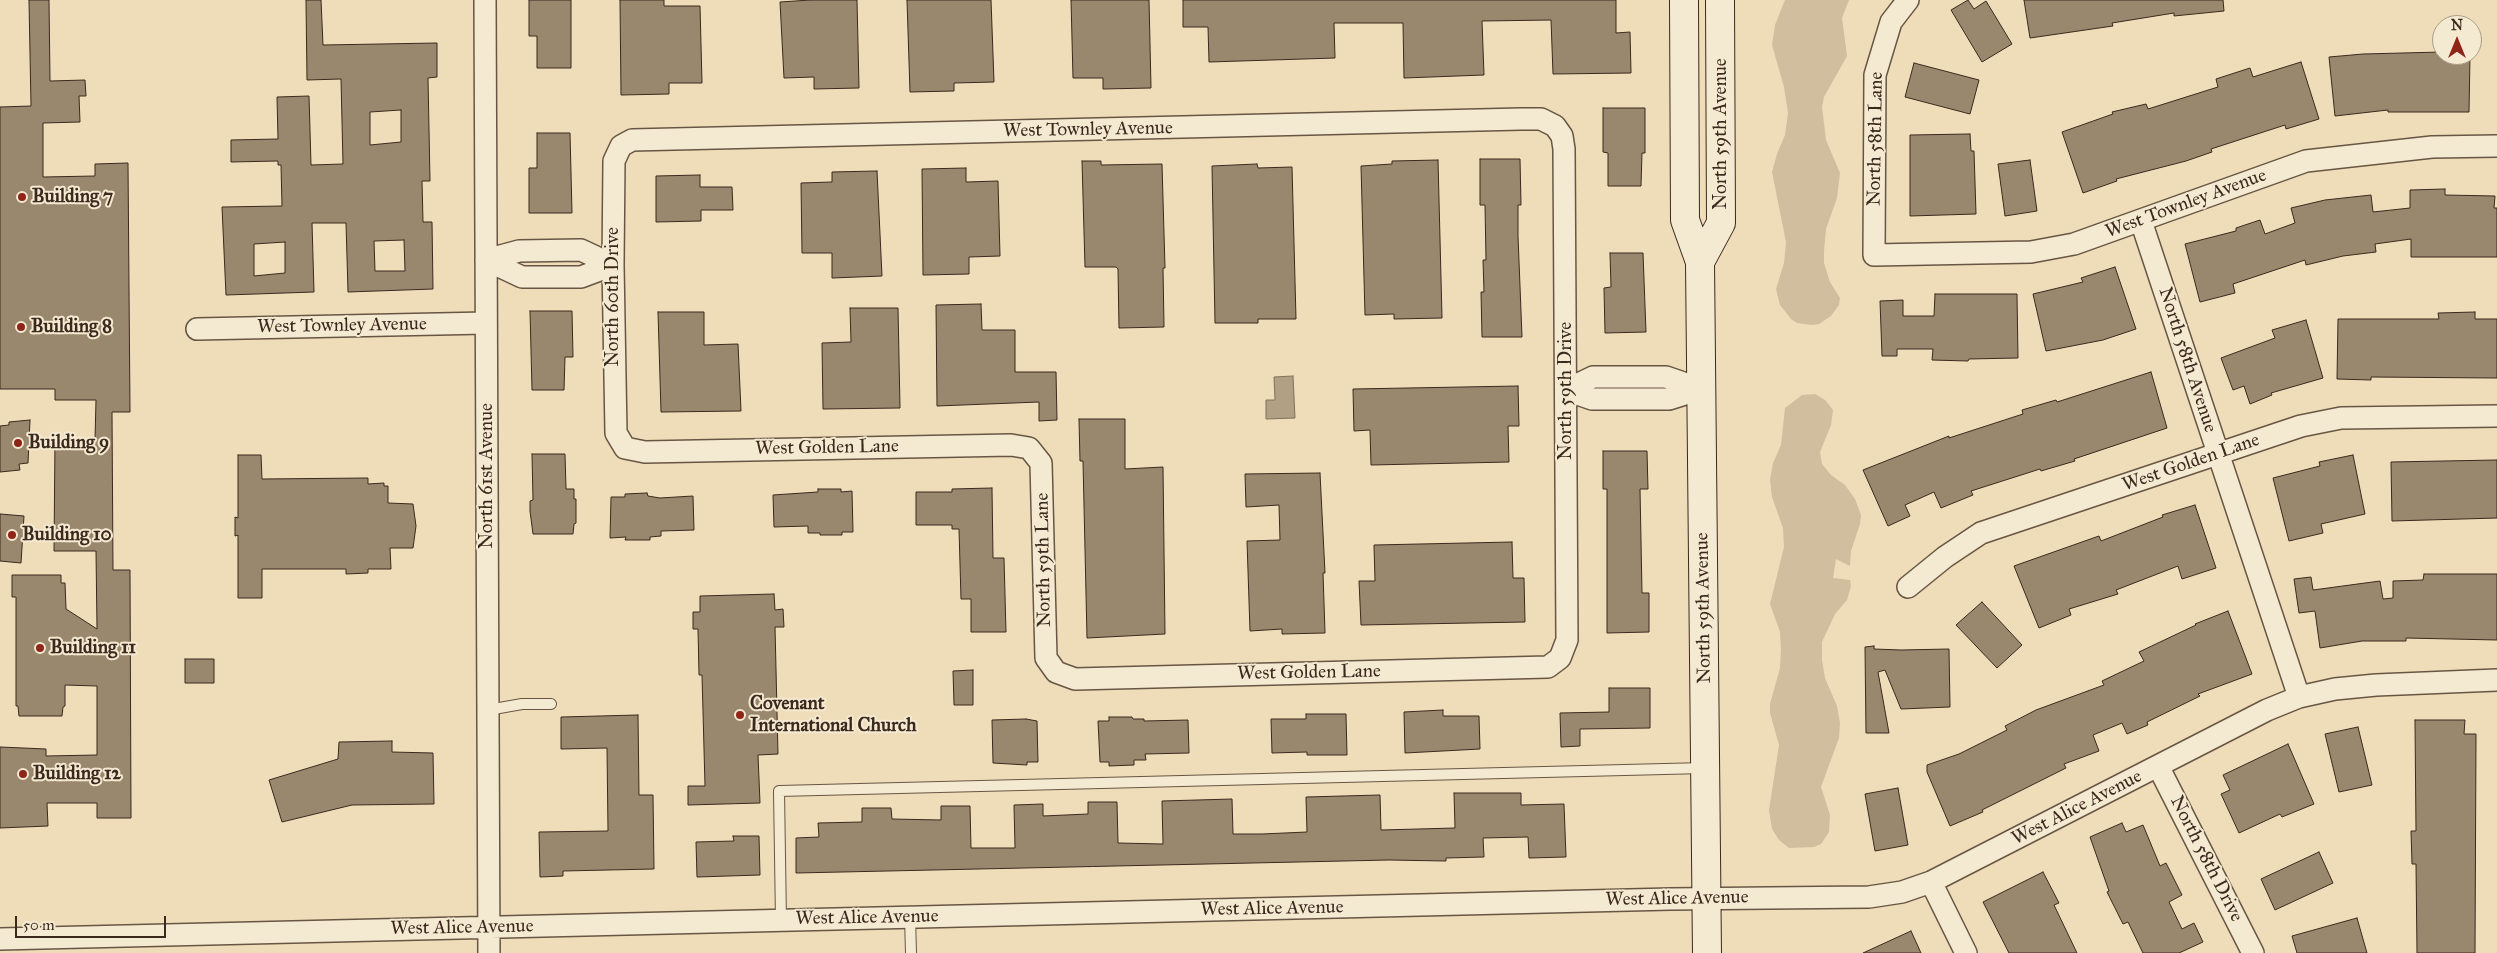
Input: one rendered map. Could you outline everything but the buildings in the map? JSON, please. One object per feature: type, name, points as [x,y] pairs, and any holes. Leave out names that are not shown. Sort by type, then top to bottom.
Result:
[{"type":"main road","name":"North 59th Avenue","points":[[1684,0],[1685,220],[1700,262],[1706,768],[1706,953]]},
{"type":"main road","name":"North 59th Avenue","points":[[1700,262],[1721,223],[1720,0]]},
{"type":"street","name":"North 61st Avenue","points":[[485,0],[489,953]]},
{"type":"street","name":"North 58th Lane","points":[[1874,255],[1875,75],[1891,22],[1908,0]]},
{"type":"street","name":"West Townley Avenue","points":[[621,146],[632,140],[1520,119],[1541,119],[1555,126]]},
{"type":"street","name":"North 59th Drive","points":[[1555,126],[1562,136],[1564,149],[1567,640],[1560,658]]},
{"type":"street","name":"North 60th Drive","points":[[621,146],[614,161],[614,418],[616,433],[625,448]]},
{"type":"street","name":"West Townley Avenue","points":[[1874,255],[2031,252],[2074,244],[2306,161],[2432,147],[2497,146]]},
{"type":"street","name":"North 58th Avenue","points":[[2141,221],[2299,697]]},
{"type":"street","points":[[486,260],[519,251],[581,250],[613,265]]},
{"type":"street","name":"West Townley Avenue","points":[[197,329],[486,322]]},
{"type":"street","points":[[1566,390],[1593,377],[1666,377],[1702,389]]},
{"type":"street","name":"West Golden Lane","points":[[1908,587],[1945,557],[1981,533],[2301,426],[2341,418],[2497,416]]},
{"type":"street","name":"West Golden Lane","points":[[625,448],[644,452],[1011,444],[1030,448]]},
{"type":"street","name":"North 59th Lane","points":[[1030,448],[1041,463],[1046,658],[1056,672]]},
{"type":"street","name":"West Golden Lane","points":[[1056,672],[1075,678],[1520,669],[1548,667],[1560,658]]},
{"type":"street","name":"West Alice Avenue","points":[[0,939],[1706,898],[1869,897],[1902,892],[1931,882],[2267,710],[2299,697],[2335,689],[2376,685],[2497,680]]},
{"type":"street","name":"North 58th Drive","points":[[2158,766],[2253,953]]},
{"type":"street","points":[[1931,882],[1966,953]]},
{"type":"lane","points":[[488,710],[522,704],[551,704]]},
{"type":"lane","points":[[781,920],[779,792],[1706,768]]},
{"type":"lane","points":[[910,917],[910,953]]},
{"type":"shaded area","points":[[1785,0],[1849,0],[1842,18],[1847,56],[1824,97],[1822,107],[1826,140],[1840,173],[1837,198],[1826,229],[1824,263],[1830,282],[1840,298],[1839,305],[1831,316],[1819,324],[1812,325],[1797,323],[1791,319],[1780,305],[1776,289],[1784,263],[1786,242],[1772,172],[1785,135],[1788,113],[1784,87],[1772,45],[1775,25]]},
{"type":"shaded area","points":[[1293,376],[1295,418],[1266,419],[1266,400],[1275,400],[1274,377]]},
{"type":"shaded area","points":[[1815,394],[1825,400],[1833,410],[1831,425],[1820,452],[1822,464],[1831,475],[1845,485],[1855,499],[1861,515],[1851,551],[1850,566],[1836,559],[1833,578],[1850,580],[1851,586],[1847,600],[1835,614],[1822,642],[1825,678],[1837,706],[1840,723],[1839,738],[1821,787],[1830,815],[1829,832],[1821,844],[1814,847],[1789,848],[1779,840],[1772,829],[1769,810],[1779,745],[1770,713],[1770,704],[1780,668],[1781,650],[1780,632],[1770,604],[1784,547],[1783,528],[1772,497],[1770,480],[1773,463],[1781,445],[1785,408],[1802,395]]},
{"type":"place","name":"Building 7","points":[[22,197]]},
{"type":"place","name":"Building 8","points":[[21,327]]},
{"type":"place","name":"Building 9","points":[[18,443]]},
{"type":"place","name":"Building 10","points":[[12,535]]},
{"type":"place","name":"Building 11","points":[[40,648]]},
{"type":"place","name":"Covenant International Church","points":[[740,715]]},
{"type":"place","name":"Building 12","points":[[23,774]]}]
